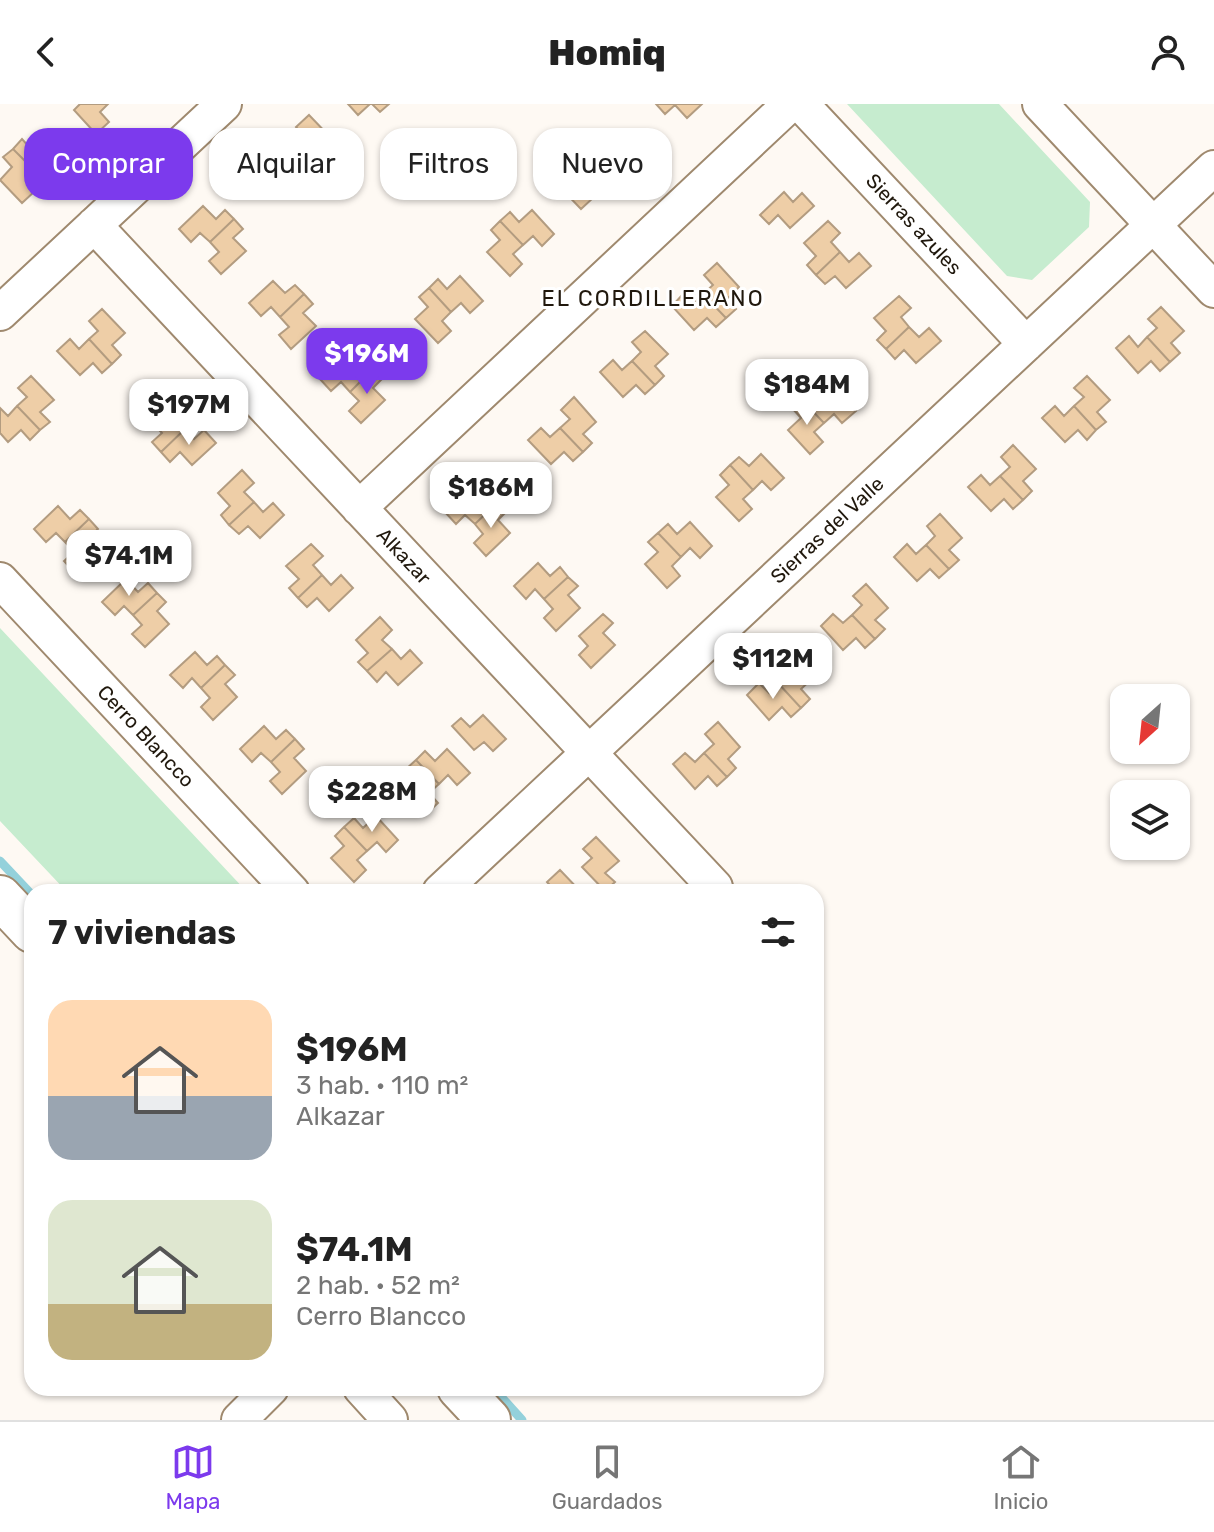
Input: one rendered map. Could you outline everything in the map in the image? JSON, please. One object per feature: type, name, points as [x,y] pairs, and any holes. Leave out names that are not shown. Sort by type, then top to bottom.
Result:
[{"type":"street","points":[[0,313],[224,104]]},
{"type":"street","points":[[359,508],[790,104]]},
{"type":"street","name":"Sierras azules","points":[[801,104],[1026,344]]},
{"type":"street","points":[[1040,104],[1214,290]]},
{"type":"street","name":"Sierras del Valle","points":[[449,884],[1214,168]]},
{"type":"street","name":"Alkazar","points":[[94,225],[712,884]]},
{"type":"street","name":"Cerro Blancco","points":[[0,580],[285,884]]},
{"type":"street","points":[[0,897],[24,922]]},
{"type":"street","points":[[239,1420],[263,1396]]},
{"type":"street","points":[[368,1396],[390,1420]]},
{"type":"street","points":[[466,1396],[489,1420]]},
{"type":"green space","points":[[847,104],[999,104],[1090,202],[1089,227],[1032,280],[1007,276]]},
{"type":"green space","points":[[0,628],[240,884],[59,884],[0,821]]},
{"type":"building","points":[[80,104],[108,104],[100,112],[109,122],[102,128],[90,128],[74,110]]},
{"type":"building","points":[[348,104],[370,104],[358,115]]},
{"type":"building","points":[[372,104],[389,104],[380,112]]},
{"type":"building","points":[[656,104],[702,104],[687,118],[675,105],[665,114]]},
{"type":"building","points":[[309,115],[321,128],[297,128]]},
{"type":"building","points":[[22,139],[24,141],[24,160],[13,149]]},
{"type":"building","points":[[13,149],[24,160],[25,200],[22,203],[0,180],[12,167],[3,157]]},
{"type":"building","points":[[784,192],[793,202],[802,193],[814,206],[790,228],[778,215],[769,224],[760,215]]},
{"type":"building","points":[[572,200],[591,200],[581,209]]},
{"type":"building","points":[[203,206],[216,219],[225,210],[234,219],[210,242],[200,233],[191,242],[179,229]]},
{"type":"building","points":[[532,210],[554,234],[542,246],[533,236],[523,245],[500,221],[510,212],[519,222]]},
{"type":"building","points":[[234,219],[243,229],[233,238],[246,251],[221,274],[209,261],[219,252],[210,242]]},
{"type":"building","points":[[500,221],[523,245],[513,254],[522,264],[510,276],[487,252],[500,240],[491,230]]},
{"type":"building","points":[[828,221],[840,233],[831,242],[840,252],[816,275],[807,265],[816,256],[804,243]]},
{"type":"building","points":[[840,252],[849,262],[859,253],[871,266],[846,288],[835,276],[825,284],[816,275]]},
{"type":"building","points":[[717,263],[739,287],[726,300],[736,309],[726,318],[703,294],[713,285],[704,275]]},
{"type":"building","points":[[460,276],[483,301],[470,313],[461,303],[451,312],[429,288],[438,279],[447,289]]},
{"type":"building","points":[[273,281],[285,293],[295,285],[304,294],[280,317],[271,307],[261,316],[249,303]]},
{"type":"building","points":[[429,288],[451,312],[442,321],[451,331],[438,343],[415,319],[428,307],[419,297]]},
{"type":"building","points":[[684,293],[694,303],[703,294],[726,318],[716,327],[707,318],[694,330],[672,306]]},
{"type":"building","points":[[304,294],[313,304],[303,313],[316,326],[291,349],[279,335],[289,327],[280,317]]},
{"type":"building","points":[[899,296],[911,308],[901,317],[909,327],[886,349],[877,340],[886,331],[874,318]]},
{"type":"building","points":[[1161,307],[1184,331],[1171,343],[1180,353],[1170,362],[1147,337],[1157,328],[1148,319]]},
{"type":"building","points":[[102,309],[125,333],[112,345],[121,355],[112,364],[89,339],[98,331],[89,321]]},
{"type":"building","points":[[909,327],[919,337],[929,328],[941,341],[916,363],[904,350],[895,359],[886,349]]},
{"type":"building","points":[[645,331],[668,354],[655,366],[664,376],[655,385],[632,361],[641,352],[632,342]]},
{"type":"building","points":[[1129,336],[1138,347],[1147,337],[1170,362],[1160,371],[1151,361],[1138,373],[1116,348]]},
{"type":"building","points":[[70,339],[79,349],[89,339],[112,364],[102,373],[93,363],[80,375],[57,351]]},
{"type":"building","points":[[343,355],[355,368],[365,359],[374,368],[350,392],[341,382],[331,391],[319,378]]},
{"type":"building","points":[[613,360],[622,370],[632,361],[655,385],[645,394],[636,385],[623,397],[600,372]]},
{"type":"building","points":[[374,368],[383,378],[373,388],[385,400],[361,423],[349,411],[359,401],[350,392]]},
{"type":"building","points":[[31,376],[54,400],[40,412],[50,422],[40,430],[17,406],[27,397],[18,388]]},
{"type":"building","points":[[1087,376],[1110,400],[1097,412],[1106,422],[1096,430],[1074,406],[1084,397],[1074,388]]},
{"type":"building","points":[[833,387],[856,411],[842,423],[834,414],[824,423],[801,399],[811,390],[820,399]]},
{"type":"building","points":[[574,397],[596,422],[583,434],[592,443],[583,452],[560,428],[570,419],[561,410]]},
{"type":"building","points":[[174,398],[186,410],[176,420],[185,429],[161,452],[152,442],[162,433],[150,420]]},
{"type":"building","points":[[801,399],[824,423],[814,432],[823,442],[810,454],[788,430],[801,418],[792,408]]},
{"type":"building","points":[[17,406],[40,430],[30,440],[21,430],[8,442],[0,433],[0,408],[8,416]]},
{"type":"building","points":[[1055,406],[1064,416],[1074,406],[1096,430],[1087,440],[1078,430],[1065,442],[1042,418]]},
{"type":"building","points":[[541,428],[550,437],[560,428],[583,452],[573,461],[564,452],[551,464],[528,440]]},
{"type":"building","points":[[185,429],[194,439],[204,430],[216,443],[192,465],[180,452],[170,462],[161,452]]},
{"type":"building","points":[[1013,445],[1036,469],[1023,481],[1032,491],[1023,500],[1000,476],[1010,467],[1001,457]]},
{"type":"building","points":[[761,454],[784,478],[771,490],[762,481],[753,490],[730,465],[739,457],[749,466]]},
{"type":"building","points":[[730,465],[753,490],[743,499],[752,509],[739,521],[716,497],[729,485],[720,475]]},
{"type":"building","points":[[242,470],[254,483],[244,492],[254,502],[229,525],[221,515],[230,506],[218,493]]},
{"type":"building","points":[[981,475],[990,485],[1000,476],[1023,500],[1013,509],[1004,499],[991,511],[968,487]]},
{"type":"building","points":[[467,488],[480,501],[490,492],[498,502],[475,524],[465,515],[456,524],[444,511]]},
{"type":"building","points":[[254,502],[263,512],[273,503],[284,515],[260,538],[248,526],[239,534],[229,525]]},
{"type":"building","points":[[498,502],[507,511],[498,520],[510,533],[486,556],[474,543],[483,534],[475,524]]},
{"type":"building","points":[[58,506],[70,519],[80,510],[89,519],[65,542],[56,533],[46,542],[34,529]]},
{"type":"building","points":[[940,514],[962,538],[949,550],[959,560],[949,569],[926,545],[935,536],[927,526]]},
{"type":"building","points":[[89,519],[98,529],[88,538],[100,551],[76,574],[64,561],[74,552],[65,542]]},
{"type":"building","points":[[690,522],[712,546],[700,558],[690,548],[681,557],[658,533],[668,524],[677,534]]},
{"type":"building","points":[[658,533],[681,557],[672,566],[680,576],[667,588],[645,564],[658,552],[648,542]]},
{"type":"building","points":[[311,544],[323,556],[313,565],[322,575],[298,598],[289,588],[299,579],[286,566]]},
{"type":"building","points":[[907,544],[916,554],[926,545],[949,569],[939,578],[930,569],[917,581],[894,557]]},
{"type":"building","points":[[538,563],[550,576],[560,567],[568,577],[544,599],[535,589],[526,599],[514,586]]},
{"type":"building","points":[[322,575],[331,585],[341,575],[353,588],[329,611],[317,598],[307,607],[298,598]]},
{"type":"building","points":[[568,577],[578,586],[568,595],[580,608],[556,631],[544,618],[553,609],[544,599]]},
{"type":"building","points":[[126,579],[138,592],[148,583],[157,593],[133,615],[124,606],[115,615],[102,602]]},
{"type":"building","points":[[866,584],[888,608],[875,620],[885,629],[875,639],[852,615],[862,605],[853,596]]},
{"type":"building","points":[[157,593],[166,602],[157,611],[169,624],[145,647],[132,634],[142,625],[133,615]]},
{"type":"building","points":[[603,614],[613,623],[603,633],[615,645],[591,668],[579,655],[588,646],[579,636]]},
{"type":"building","points":[[833,614],[843,623],[852,615],[875,639],[865,648],[856,638],[843,650],[821,626]]},
{"type":"building","points":[[380,617],[392,630],[382,640],[392,649],[367,671],[358,662],[368,653],[356,640]]},
{"type":"building","points":[[392,649],[401,659],[410,650],[422,663],[398,685],[386,672],[377,682],[367,671]]},
{"type":"building","points":[[195,652],[207,665],[217,656],[225,665],[201,688],[192,678],[183,688],[170,675]]},
{"type":"building","points":[[792,653],[814,677],[801,689],[810,699],[801,708],[778,683],[788,675],[779,665]]},
{"type":"building","points":[[225,665],[235,675],[225,684],[237,697],[213,720],[201,707],[210,698],[201,688]]},
{"type":"building","points":[[759,683],[769,693],[778,683],[801,708],[791,717],[782,707],[769,720],[747,695]]},
{"type":"building","points":[[483,715],[506,739],[493,751],[484,742],[474,750],[452,726],[461,718],[470,727]]},
{"type":"building","points":[[718,722],[740,747],[728,759],[736,768],[727,777],[704,753],[714,744],[705,734]]},
{"type":"building","points":[[264,726],[276,739],[286,730],[295,739],[271,762],[261,753],[252,762],[240,749]]},
{"type":"building","points":[[295,739],[304,749],[294,758],[306,771],[282,794],[270,781],[280,772],[271,762]]},
{"type":"building","points":[[447,749],[470,773],[457,785],[448,775],[439,784],[416,760],[425,751],[435,761]]},
{"type":"building","points":[[685,753],[695,762],[704,753],[727,777],[717,786],[708,776],[695,789],[673,764]]},
{"type":"building","points":[[416,760],[439,784],[429,793],[438,803],[425,815],[402,791],[415,779],[406,769]]},
{"type":"building","points":[[376,816],[398,840],[386,852],[377,842],[367,851],[344,827],[354,818],[363,828]]},
{"type":"building","points":[[344,827],[367,851],[357,860],[366,870],[354,882],[331,858],[344,846],[335,836]]},
{"type":"building","points":[[596,837],[619,861],[605,873],[615,882],[598,884],[582,867],[592,858],[583,849]]},
{"type":"building","points":[[560,870],[573,884],[549,884],[547,882]]},
{"type":"waterway","points":[[0,861],[24,886]]},
{"type":"waterway","points":[[500,1396],[522,1420]]},
{"type":"district","name":"EL CORDILLERANO","points":[[653,298]]}]
